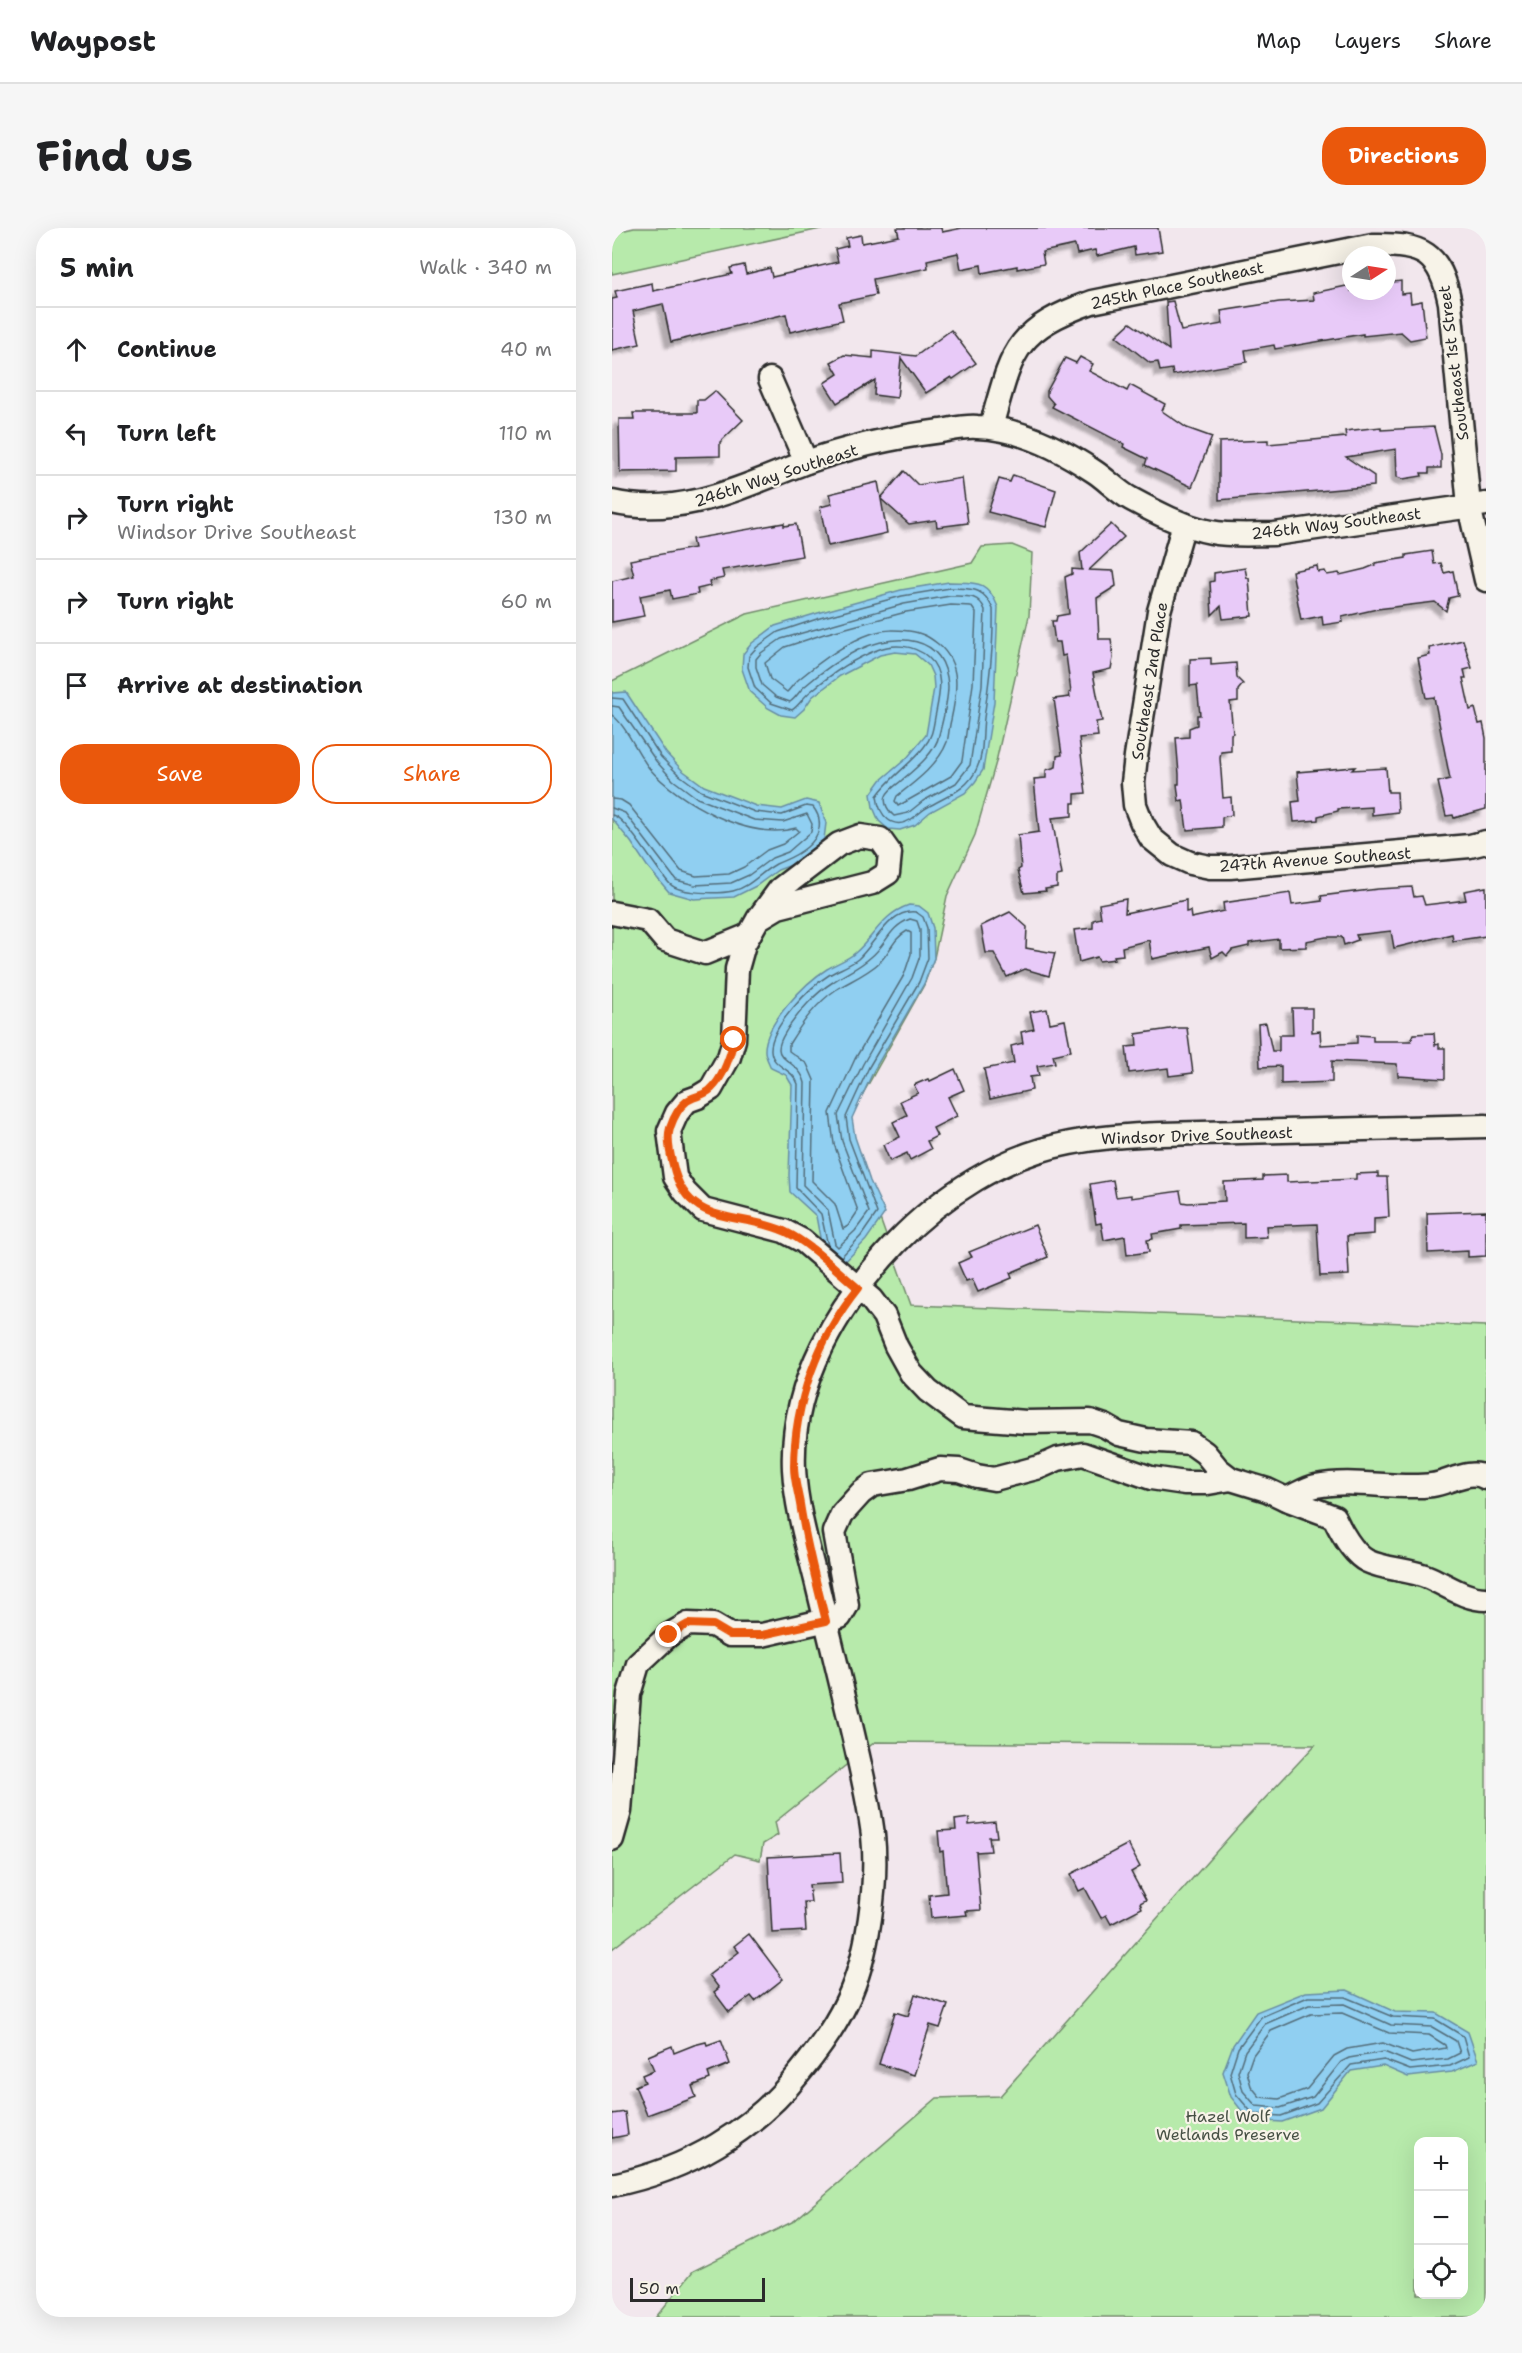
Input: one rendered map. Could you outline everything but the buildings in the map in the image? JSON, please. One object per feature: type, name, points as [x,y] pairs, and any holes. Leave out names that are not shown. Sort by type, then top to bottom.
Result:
[{"type":"street","name":"245th Place Southeast","points":[[992,428],[1006,372],[1017,348],[1045,322],[1067,311],[1092,302],[1373,245],[1397,244],[1415,248],[1429,255]]},
{"type":"street","name":"Southeast 1st Street","points":[[1429,255],[1446,284],[1450,303],[1486,580]]},
{"type":"street","points":[[770,379],[806,462]]},
{"type":"street","name":"246th Way Southeast","points":[[612,502],[643,507],[670,507],[705,501],[806,462],[899,436],[974,426],[992,428],[1066,453],[1130,498],[1184,524],[1211,532],[1243,535],[1274,534],[1478,505]]},
{"type":"street","name":"Southeast 2nd Place","points":[[1151,838],[1142,824],[1135,805],[1133,783],[1159,611],[1184,524]]},
{"type":"street","points":[[612,913],[648,920],[665,940],[705,953],[754,927],[778,907],[872,883],[888,873],[890,853],[880,839],[860,836],[839,844],[780,889],[754,927],[744,944],[737,969],[734,1040],[729,1057],[711,1089],[687,1101],[676,1113],[669,1131],[675,1177],[685,1192],[702,1210],[784,1231],[803,1241],[871,1299],[884,1316],[896,1346],[911,1373],[928,1391],[963,1417],[1026,1422],[1090,1421],[1119,1434],[1137,1438],[1191,1443],[1205,1453],[1218,1469],[1231,1479],[1267,1490],[1334,1517],[1343,1536],[1365,1561],[1428,1577],[1462,1593],[1478,1599],[1486,1599]]},
{"type":"street","name":"247th Avenue Southeast","points":[[1151,838],[1172,855],[1190,863],[1230,867],[1470,846],[1486,842]]},
{"type":"street","name":"Windsor Drive Southeast","points":[[612,2185],[633,2181],[688,2162],[743,2130],[785,2092],[824,2043],[849,1998],[867,1934],[873,1892],[873,1839],[865,1786],[803,1527],[794,1468],[799,1411],[818,1353],[843,1307],[881,1259],[923,1215],[972,1182],[1021,1157],[1067,1143],[1116,1136],[1162,1134],[1486,1126]]},
{"type":"street","points":[[612,1839],[620,1811],[629,1694],[638,1664],[669,1635],[688,1624],[713,1625],[730,1635],[762,1635],[840,1617],[847,1605],[834,1532],[842,1514],[861,1493],[872,1485],[908,1479],[940,1469],[959,1470],[994,1479],[1040,1467],[1058,1459],[1083,1454],[1150,1478],[1185,1483],[1208,1483],[1231,1479]]},
{"type":"street","points":[[1286,1499],[1314,1486],[1344,1482],[1416,1487],[1446,1483],[1468,1475],[1486,1478]]},
{"type":"green space","points":[[634,228],[825,228],[612,274],[612,233]]},
{"type":"green space","name":"Hazel Wolf Wetlands Preserve","points":[[1012,545],[1032,553],[1029,616],[996,762],[975,835],[947,896],[934,958],[924,985],[846,1124],[911,1305],[1486,1326],[1486,2317],[656,2317],[693,2271],[794,2221],[937,2098],[1000,2096],[1238,1827],[1315,1745],[875,1742],[775,1822],[778,1835],[763,1844],[760,1860],[735,1854],[612,1949],[612,681],[747,614],[972,563],[982,547]]},
{"type":"water","points":[[949,582],[973,583],[985,587],[998,607],[994,702],[983,770],[965,793],[930,812],[915,825],[900,830],[888,829],[879,821],[871,794],[881,780],[907,758],[926,735],[934,688],[933,676],[928,665],[915,654],[895,652],[880,655],[840,676],[812,697],[795,717],[781,715],[768,708],[750,692],[742,669],[743,654],[752,643],[775,626],[901,590]]},
{"type":"water","points":[[626,692],[666,753],[682,770],[704,786],[756,806],[782,809],[806,800],[819,803],[826,823],[824,839],[794,864],[778,870],[756,886],[734,897],[694,899],[669,892],[612,819],[612,693]]},
{"type":"water","points":[[909,905],[919,906],[928,913],[933,928],[934,958],[924,984],[874,1070],[852,1118],[855,1137],[870,1181],[885,1213],[866,1240],[841,1266],[821,1243],[816,1216],[790,1192],[792,1085],[786,1075],[771,1068],[765,1053],[767,1040],[779,1017],[808,984],[827,969],[852,955],[885,920]]},
{"type":"water","points":[[1347,1990],[1395,2012],[1436,2013],[1468,2032],[1478,2061],[1452,2072],[1408,2077],[1383,2066],[1351,2071],[1321,2108],[1282,2122],[1249,2120],[1231,2097],[1223,2072],[1233,2045],[1256,2012],[1306,1992]]},
{"type":"route","points":[[669,1635],[688,1624],[713,1625],[730,1635],[762,1635],[826,1621],[803,1527],[794,1468],[799,1411],[818,1353],[843,1307],[858,1288],[803,1241],[784,1231],[702,1210],[675,1177],[669,1131],[676,1113],[687,1101],[711,1089],[729,1057],[734,1040]]}]
